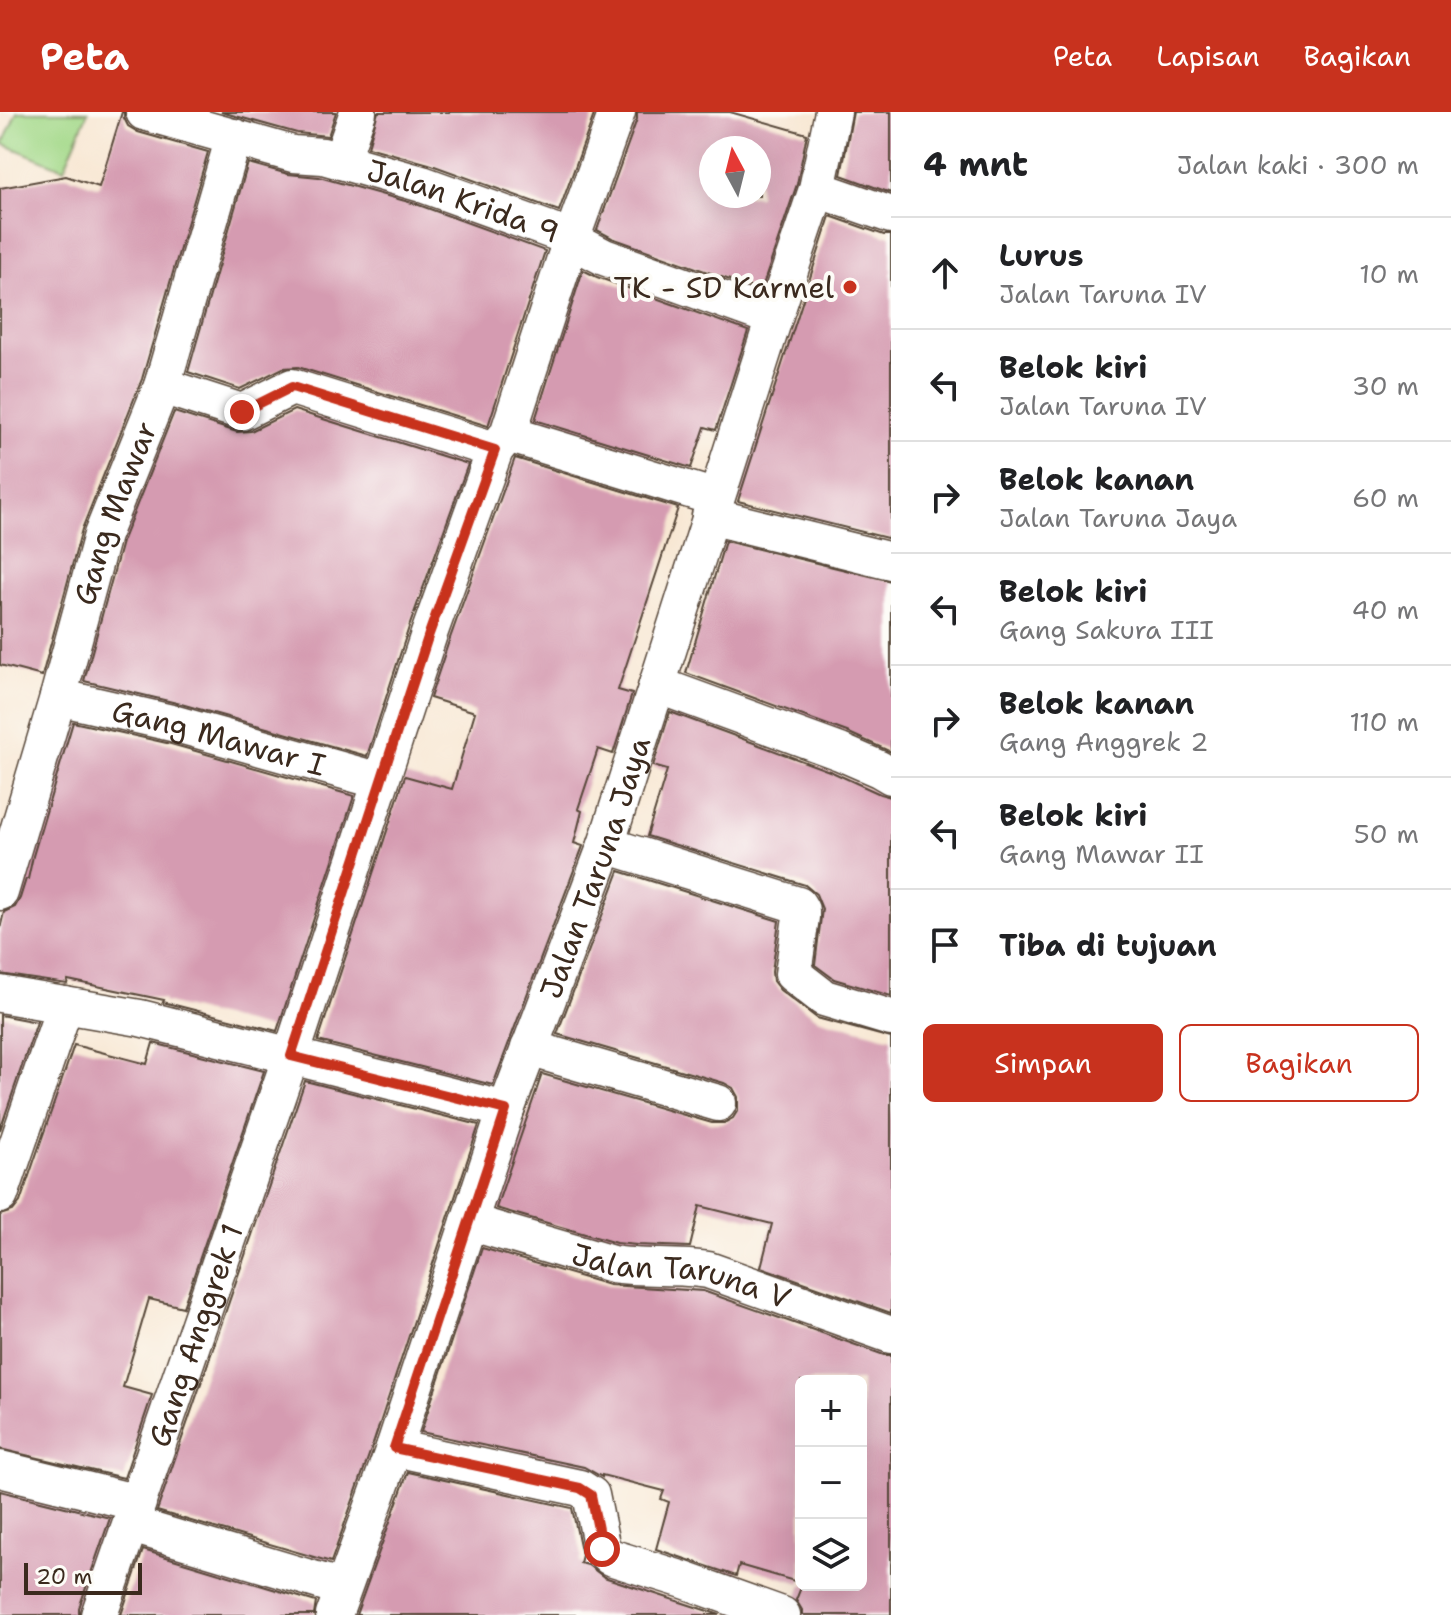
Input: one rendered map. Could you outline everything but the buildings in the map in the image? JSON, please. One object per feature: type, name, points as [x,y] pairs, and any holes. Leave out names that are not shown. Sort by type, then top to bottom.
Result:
[{"type":"street","name":"Jalan Krida 9","points":[[144,112],[293,154],[323,156],[422,184],[558,233],[604,257],[762,313]]},
{"type":"street","points":[[341,161],[358,112]]},
{"type":"street","name":"Gang Anggrek 1","points":[[99,1615],[291,1056],[429,634],[501,442],[617,112]]},
{"type":"street","name":"Jalan Taruna Jaya","points":[[338,1602],[394,1448],[506,1110],[606,845],[657,685],[706,499],[762,313],[817,189],[824,114]]},
{"type":"street","name":"Gang Mawar","points":[[0,892],[102,535],[162,386],[234,137]]},
{"type":"street","points":[[817,189],[891,215]]},
{"type":"street","points":[[162,386],[242,412],[292,387],[706,499],[891,561]]},
{"type":"street","points":[[657,685],[840,752],[891,776]]},
{"type":"street","name":"Gang Mawar I","points":[[58,697],[176,724],[380,781]]},
{"type":"street","points":[[606,845],[798,905],[801,917],[793,974],[824,998],[891,1018]]},
{"type":"street","points":[[0,994],[140,1018],[506,1110]]},
{"type":"street","points":[[0,1195],[65,1005]]},
{"type":"street","points":[[529,1048],[718,1103]]},
{"type":"street","name":"Jalan Taruna V","points":[[469,1222],[612,1264],[634,1268],[708,1270],[891,1335]]},
{"type":"street","points":[[394,1448],[580,1488],[591,1495],[602,1549],[610,1557],[782,1615]]},
{"type":"street","points":[[0,1469],[135,1514],[338,1602]]},
{"type":"green space","points":[[17,112],[88,112],[64,169],[3,144]]},
{"type":"place","name":"TK - SD Karmel","points":[[850,287]]},
{"type":"route","points":[[242,412],[292,387],[495,450],[429,634],[291,1056],[506,1110],[394,1448],[580,1488],[591,1495],[602,1549]]}]
